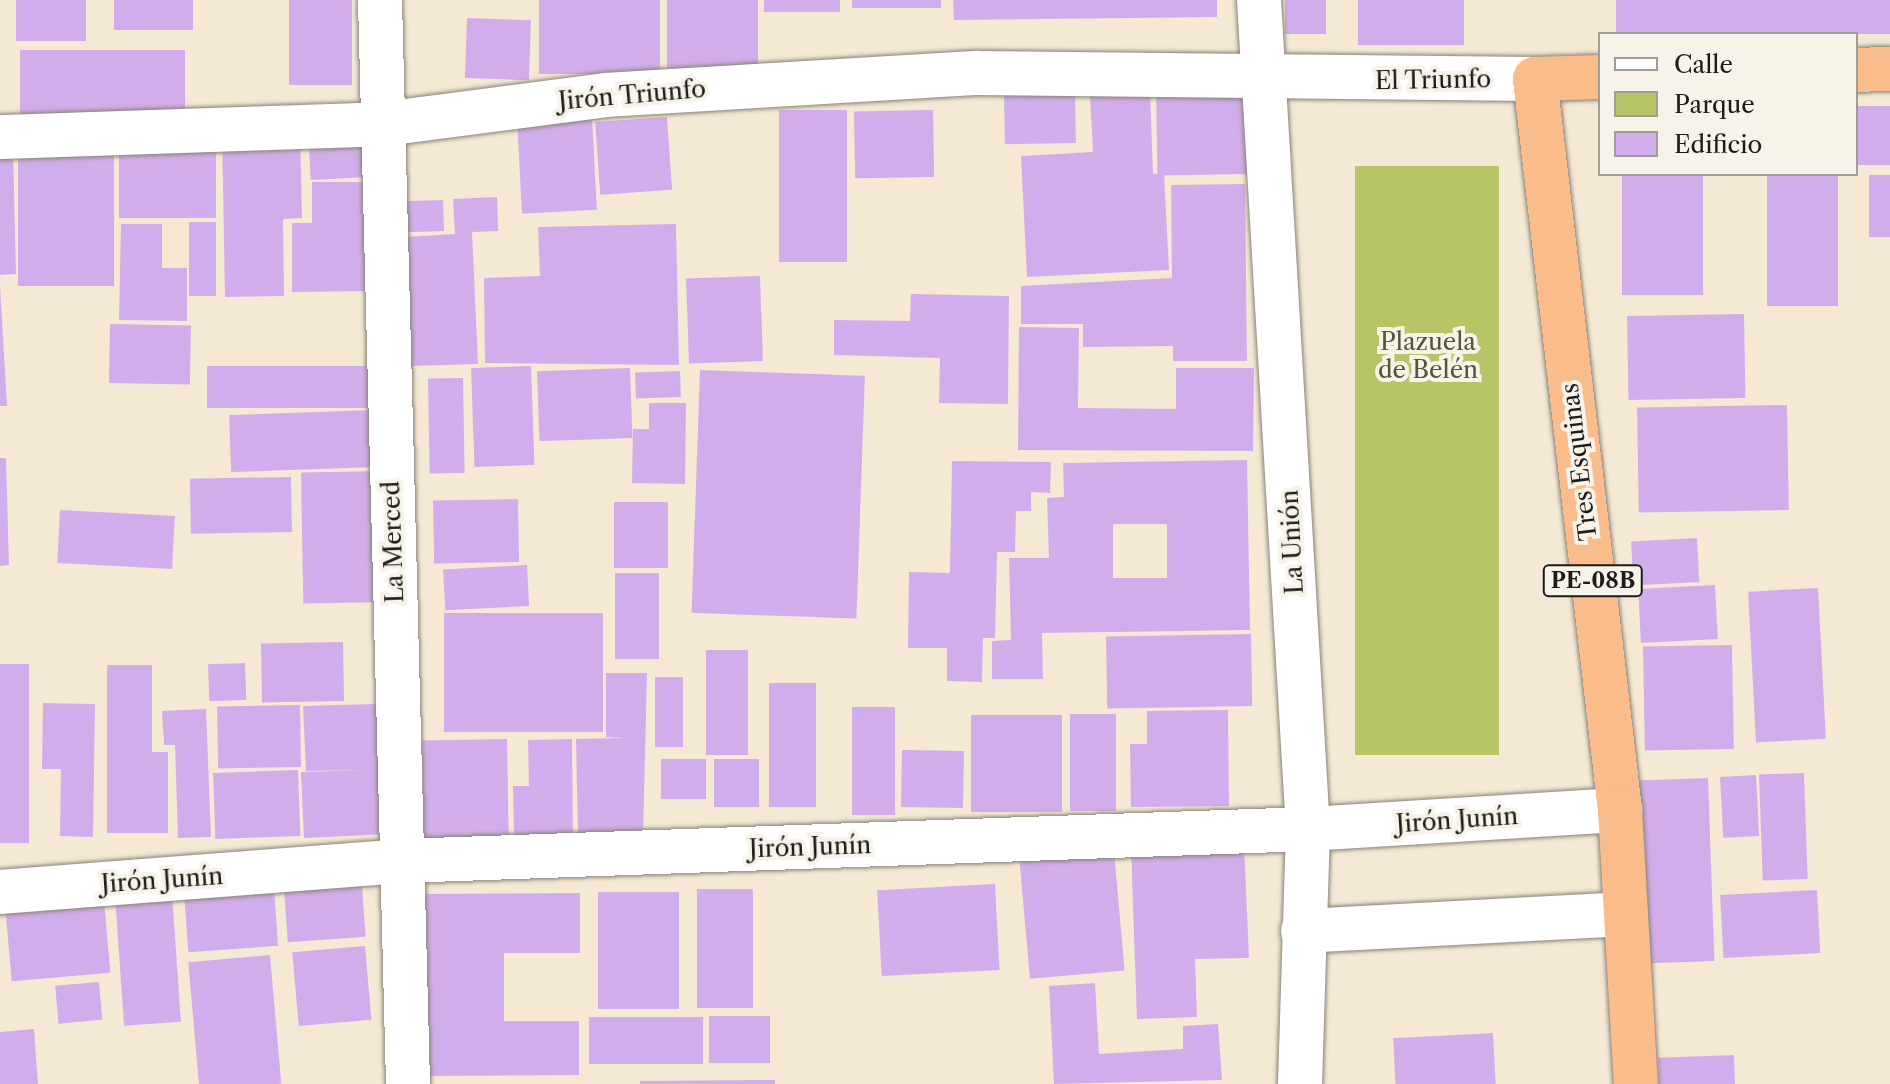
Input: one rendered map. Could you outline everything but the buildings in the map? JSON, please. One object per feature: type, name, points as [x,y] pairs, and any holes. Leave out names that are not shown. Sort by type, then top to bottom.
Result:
[{"type":"highway","points":[[1858,70],[1890,69]]},
{"type":"highway","name":"El Triunfo","points":[[1535,79],[1598,77]]},
{"type":"highway","name":"Tres Esquinas","points":[[1535,79],[1620,810],[1636,1084]]},
{"type":"street","name":"La Merced","points":[[380,0],[408,1084]]},
{"type":"street","name":"La Unión","points":[[1259,0],[1308,829],[1300,1084]]},
{"type":"street","name":"Jirón Triunfo","points":[[0,137],[383,124],[605,95],[978,73],[1265,82]]},
{"type":"street","name":"El Triunfo","points":[[1265,82],[1535,79]]},
{"type":"street","name":"Jirón Junín","points":[[0,892],[402,861],[1308,829],[1620,810]]},
{"type":"street","points":[[1303,931],[1624,914]]},
{"type":"green space","name":"Plazuela de Belén","points":[[1355,166],[1499,166],[1499,755],[1355,755]]}]
